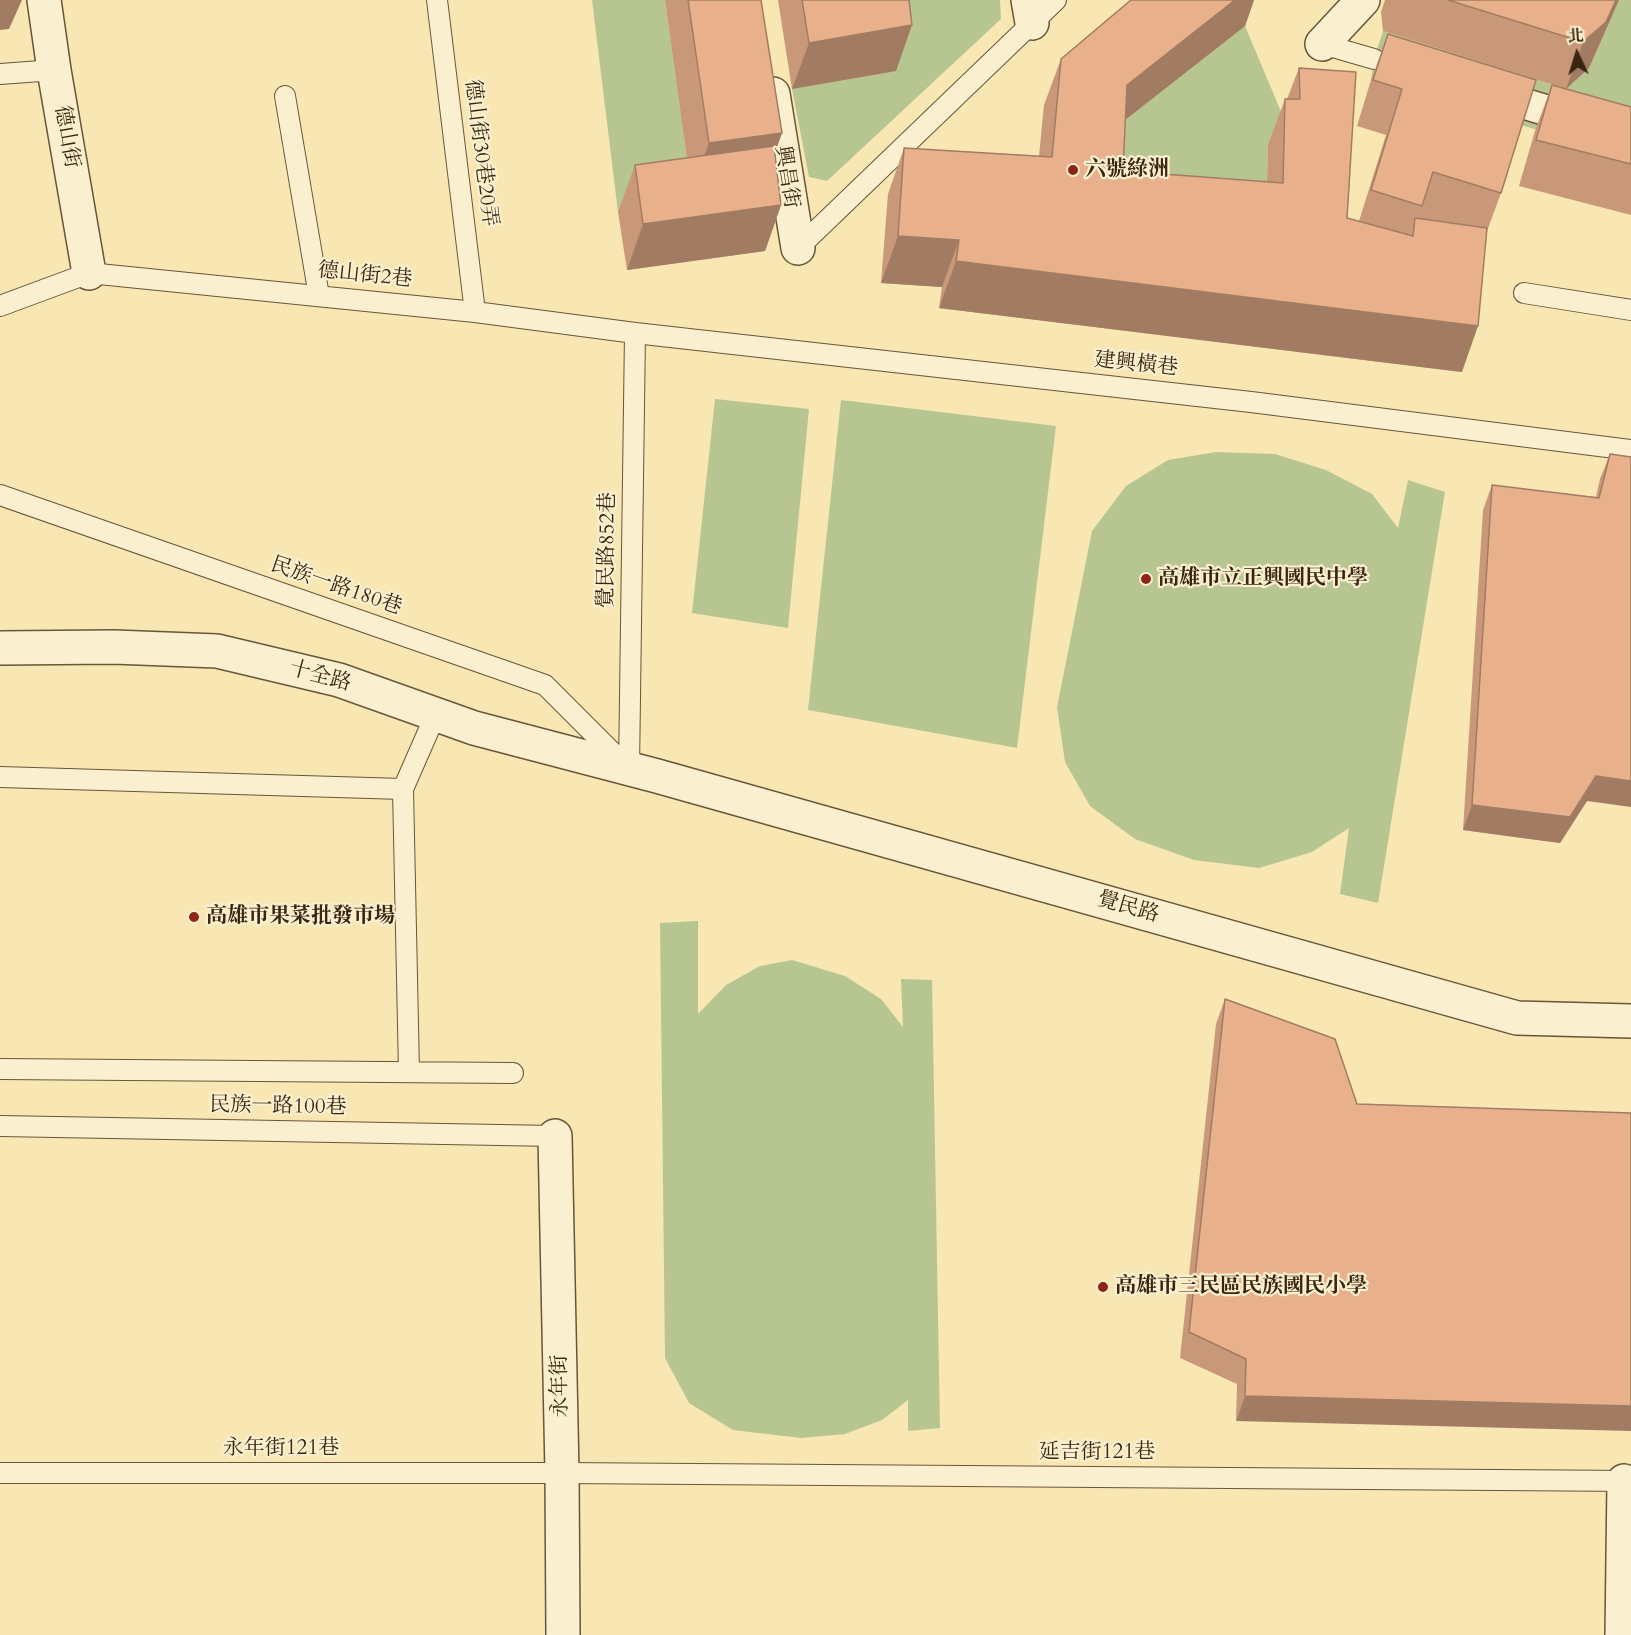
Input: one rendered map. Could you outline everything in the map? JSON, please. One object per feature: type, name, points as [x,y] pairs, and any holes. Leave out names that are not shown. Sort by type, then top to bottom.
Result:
[{"type":"street","name":"德山街","points":[[44,0],[89,273]]},
{"type":"street","points":[[1322,44],[1363,0]]},
{"type":"street","name":"興昌街","points":[[769,71],[798,248]]},
{"type":"street","points":[[1463,86],[1631,136]]},
{"type":"street","name":"十全路","points":[[0,648],[114,647],[217,651],[339,680],[474,728],[629,768]]},
{"type":"street","name":"覺民路","points":[[629,768],[1517,1018],[1631,1021]]},
{"type":"street","name":"永年街","points":[[555,1136],[562,1473],[562,1635]]},
{"type":"street","points":[[1622,1635],[1627,1481]]},
{"type":"lane","name":"德山街30巷20弄","points":[[436,0],[475,312]]},
{"type":"lane","points":[[798,248],[1030,11],[1056,0]]},
{"type":"lane","points":[[1322,44],[1385,62]]},
{"type":"lane","points":[[0,74],[54,70]]},
{"type":"lane","points":[[285,96],[319,296]]},
{"type":"lane","points":[[0,306],[89,273]]},
{"type":"lane","name":"德山街2巷","points":[[89,273],[475,312],[635,333]]},
{"type":"lane","points":[[1524,293],[1631,310]]},
{"type":"lane","name":"建興橫巷","points":[[635,333],[1251,402],[1631,450]]},
{"type":"lane","name":"覺民路852巷","points":[[629,768],[635,333]]},
{"type":"lane","name":"民族一路180巷","points":[[0,495],[545,685],[629,768]]},
{"type":"lane","points":[[409,1072],[403,789],[435,716]]},
{"type":"lane","points":[[0,777],[403,789]]},
{"type":"lane","points":[[0,1069],[513,1073]]},
{"type":"lane","name":"民族一路100巷","points":[[0,1126],[555,1136]]},
{"type":"lane","name":"永年街121巷","points":[[0,1473],[562,1473]]},
{"type":"lane","name":"延吉街121巷","points":[[562,1473],[1627,1481]]},
{"type":"green space","points":[[592,0],[665,0],[692,189],[618,212]]},
{"type":"green space","points":[[885,0],[1000,0],[1001,19],[827,181],[809,177],[792,89],[895,71]]},
{"type":"green space","points":[[1619,0],[1631,0],[1631,158],[1371,80],[1374,59],[1383,31],[1566,89],[1589,68]]},
{"type":"green space","points":[[1245,26],[1282,114],[1268,146],[1266,229],[1106,217],[1110,132]]},
{"type":"green space","points":[[715,399],[809,409],[788,628],[692,613]]},
{"type":"green space","points":[[841,400],[1056,426],[1017,748],[808,710]]},
{"type":"green space","points":[[1216,452],[1275,454],[1326,470],[1372,494],[1398,528],[1408,480],[1445,492],[1378,903],[1340,894],[1349,828],[1312,852],[1259,868],[1194,860],[1135,839],[1090,806],[1065,762],[1057,707],[1092,531],[1126,486],[1168,460]]},
{"type":"green space","points":[[698,921],[698,1014],[726,985],[760,966],[792,960],[845,976],[881,999],[903,1027],[901,979],[932,980],[940,1428],[908,1431],[908,1400],[882,1420],[845,1434],[801,1438],[733,1430],[689,1403],[665,1358],[660,923]]},
{"type":"building","points":[[688,0],[761,0],[782,133],[709,143]]},
{"type":"building","points":[[802,0],[909,0],[912,25],[809,43]]},
{"type":"building","name":"六號綠洲","points":[[1131,0],[1235,0],[1127,85],[1123,171],[1283,183],[1285,99],[1300,99],[1299,68],[1356,72],[1347,218],[1413,236],[1415,218],[1487,228],[1478,326],[956,261],[959,240],[898,236],[904,148],[1052,157],[1061,59]]},
{"type":"building","points":[[1448,0],[1616,0],[1606,22],[1583,42]]},
{"type":"building","points":[[1388,34],[1536,80],[1501,193],[1433,172],[1422,206],[1371,190],[1402,89],[1373,80]]},
{"type":"building","points":[[1552,85],[1631,107],[1631,164],[1536,140]]},
{"type":"building","points":[[774,146],[781,205],[643,224],[635,165]]},
{"type":"building","points":[[1610,454],[1631,457],[1631,781],[1596,776],[1570,817],[1472,805],[1492,485],[1599,498]]},
{"type":"building","points":[[1225,999],[1335,1039],[1357,1104],[1631,1113],[1631,1406],[1245,1396],[1246,1359],[1189,1332]]},
{"type":"place","name":"六號綠洲","points":[[1073,170]]},
{"type":"place","name":"高雄市立正興國民中學","points":[[1146,579]]},
{"type":"place","name":"高雄市果菜批發市場","points":[[194,917]]},
{"type":"place","name":"高雄市三民區民族國民小學","points":[[1103,1287]]}]
